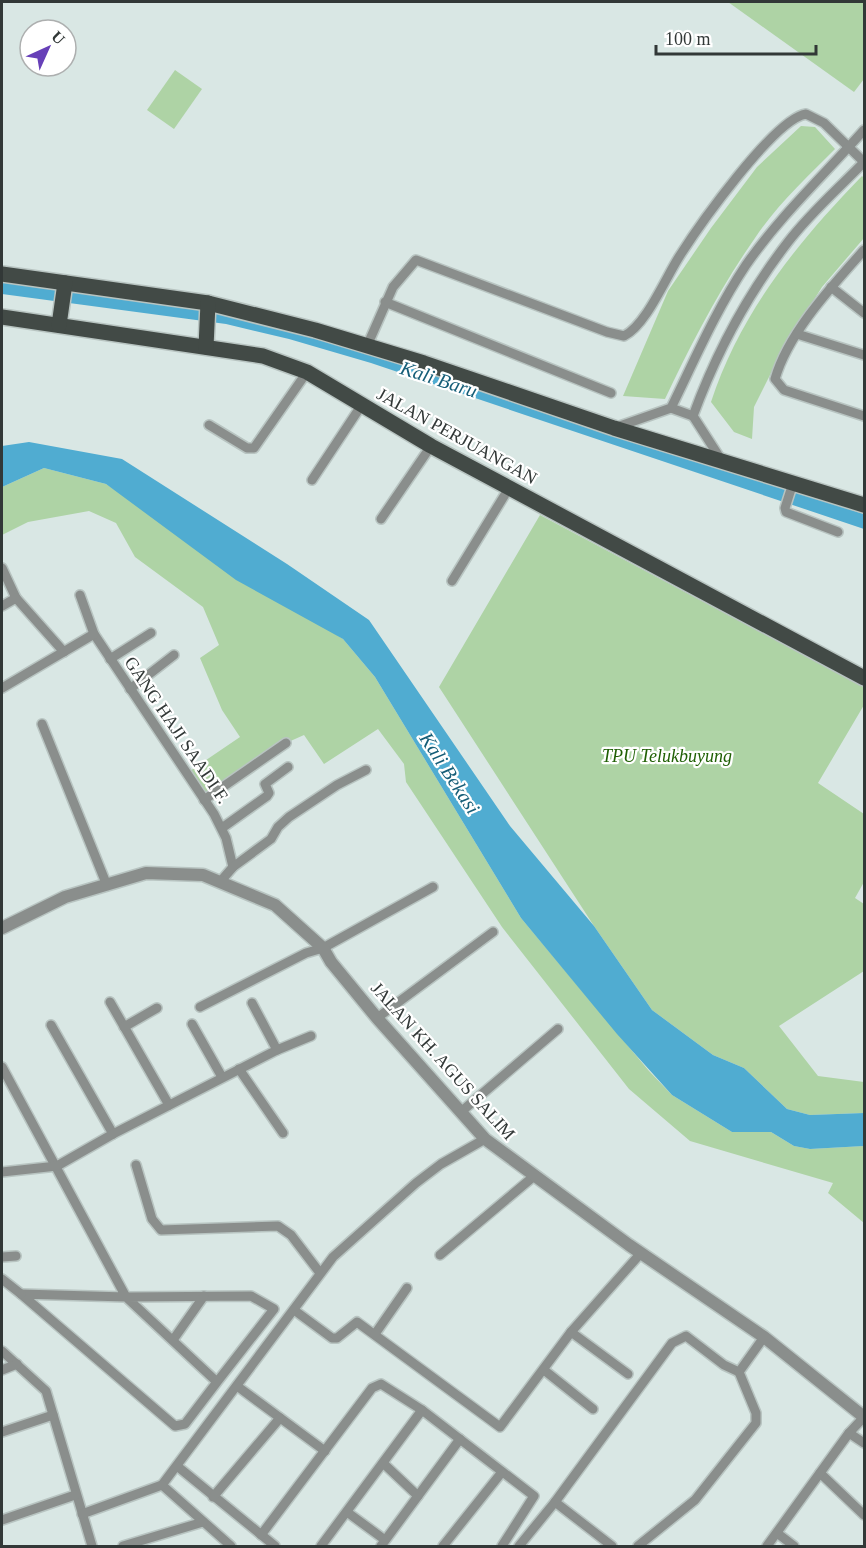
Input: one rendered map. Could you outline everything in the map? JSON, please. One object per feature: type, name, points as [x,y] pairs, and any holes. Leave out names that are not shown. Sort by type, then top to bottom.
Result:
[{"type":"main road","points":[[2,274],[208,305],[315,330],[424,363],[614,428],[723,461],[792,485],[864,505]]},
{"type":"main road","points":[[59,323],[65,284]]},
{"type":"main road","points":[[206,347],[208,305]]},
{"type":"main road","name":"JALAN PERJUANGAN","points":[[2,316],[263,356],[307,372],[431,446],[864,678]]},
{"type":"street","points":[[367,346],[386,302],[401,276],[416,260],[607,332],[624,336],[636,328],[680,255],[713,208],[757,154],[791,119],[806,114],[814,117],[824,123],[864,162],[789,240],[761,278],[711,370],[693,416]]},
{"type":"street","points":[[671,408],[718,312],[747,264],[775,228],[864,130]]},
{"type":"street","points":[[864,250],[831,287],[797,334],[776,375],[779,387],[864,416]]},
{"type":"street","points":[[831,287],[864,313]]},
{"type":"street","points":[[386,302],[612,393]]},
{"type":"street","points":[[797,334],[864,355]]},
{"type":"street","points":[[209,425],[247,448],[254,448],[307,372]]},
{"type":"street","points":[[312,480],[362,406]]},
{"type":"street","points":[[614,428],[671,408],[693,416],[723,461]]},
{"type":"street","points":[[381,519],[431,446]]},
{"type":"street","points":[[792,485],[785,508],[788,514],[838,532]]},
{"type":"street","points":[[452,581],[509,488]]},
{"type":"street","points":[[2,568],[16,598],[64,652]]},
{"type":"street","name":"GANG HAJI SAADI F.","points":[[80,595],[94,634],[222,828],[234,867]]},
{"type":"street","points":[[2,606],[16,598]]},
{"type":"street","points":[[110,659],[151,633]]},
{"type":"street","points":[[2,688],[94,634]]},
{"type":"street","points":[[130,689],[174,655]]},
{"type":"street","points":[[42,724],[106,883]]},
{"type":"street","points":[[204,800],[286,743]]},
{"type":"street","points":[[222,828],[267,796],[269,793],[265,784],[288,767]]},
{"type":"street","points":[[220,882],[234,867],[272,839],[278,827],[289,817],[337,785],[366,770]]},
{"type":"street","name":"JALAN KH. AGUS SALIM","points":[[2,928],[65,897],[106,883],[158,872],[203,875],[275,905],[323,948],[331,962],[376,1018],[485,1139],[533,1177],[764,1337],[864,1417]]},
{"type":"street","points":[[200,1007],[306,953],[323,948],[433,887]]},
{"type":"street","points":[[376,1018],[493,932]]},
{"type":"street","points":[[110,1002],[169,1105]]},
{"type":"street","points":[[252,1003],[277,1050]]},
{"type":"street","points":[[124,1027],[157,1008]]},
{"type":"street","points":[[192,1024],[222,1077]]},
{"type":"street","points":[[51,1025],[112,1134]]},
{"type":"street","points":[[462,1111],[558,1029]]},
{"type":"street","points":[[2,1172],[57,1166],[112,1134],[222,1077],[311,1036]]},
{"type":"street","points":[[2,1066],[126,1297],[217,1382]]},
{"type":"street","points":[[240,1068],[283,1133]]},
{"type":"street","points":[[82,1514],[162,1485],[320,1274],[347,1243],[397,1198],[441,1164],[485,1139]]},
{"type":"street","points":[[136,1165],[152,1219],[161,1230],[278,1226],[291,1235],[320,1274]]},
{"type":"street","points":[[440,1255],[533,1177]]},
{"type":"street","points":[[294,1310],[332,1338],[337,1338],[357,1322],[500,1427],[571,1332],[641,1253]]},
{"type":"street","points":[[2,1257],[16,1256]]},
{"type":"street","points":[[2,1279],[175,1426],[184,1424],[273,1310],[250,1296],[126,1297],[21,1294]]},
{"type":"street","points":[[375,1335],[406,1288]]},
{"type":"street","points":[[173,1340],[204,1296]]},
{"type":"street","points":[[571,1332],[628,1374]]},
{"type":"street","points":[[519,1546],[555,1502],[667,1350],[680,1337],[686,1336],[724,1365],[739,1372],[756,1413],[756,1423],[695,1500],[638,1546]]},
{"type":"street","points":[[739,1372],[764,1337]]},
{"type":"street","points":[[2,1351],[45,1389],[92,1546]]},
{"type":"street","points":[[2,1370],[17,1365]]},
{"type":"street","points":[[544,1370],[593,1409]]},
{"type":"street","points":[[261,1535],[376,1386],[385,1385],[422,1410],[535,1497],[502,1546]]},
{"type":"street","points":[[237,1386],[325,1451]]},
{"type":"street","points":[[321,1546],[422,1410]]},
{"type":"street","points":[[2,1432],[53,1415]]},
{"type":"street","points":[[767,1546],[849,1433],[864,1417]]},
{"type":"street","points":[[213,1497],[280,1418]]},
{"type":"street","points":[[849,1433],[864,1443]]},
{"type":"street","points":[[347,1512],[383,1543],[460,1439]]},
{"type":"street","points":[[383,1463],[418,1496]]},
{"type":"street","points":[[177,1466],[275,1546]]},
{"type":"street","points":[[443,1546],[502,1472]]},
{"type":"street","points":[[820,1473],[864,1515]]},
{"type":"street","points":[[162,1485],[231,1546]]},
{"type":"street","points":[[2,1520],[75,1495]]},
{"type":"street","points":[[555,1502],[612,1546]]},
{"type":"street","points":[[123,1546],[203,1522]]},
{"type":"street","points":[[777,1533],[794,1546]]},
{"type":"green space","points":[[728,2],[864,2],[864,79],[854,92]]},
{"type":"green space","points":[[175,70],[202,89],[174,129],[147,110]]},
{"type":"green space","points":[[801,126],[815,127],[835,149],[783,203],[755,238],[707,317],[665,399],[623,396],[668,291],[711,228],[757,167]]},
{"type":"green space","points":[[862,176],[864,178],[864,238],[822,287],[783,349],[754,407],[752,439],[734,432],[711,402],[723,369],[738,339],[754,309],[793,253]]},
{"type":"green space","points":[[44,468],[106,484],[343,639],[375,677],[521,918],[649,1071],[672,1095],[732,1132],[771,1132],[794,1146],[810,1149],[864,1146],[864,1223],[828,1193],[833,1183],[690,1141],[629,1089],[502,927],[406,782],[404,764],[378,729],[324,764],[304,735],[286,743],[204,800],[187,773],[240,737],[222,710],[200,658],[219,645],[203,607],[135,557],[116,523],[89,511],[28,522],[2,535],[2,487]]},
{"type":"green space","name":"TPU Telukbuyung","points":[[540,515],[864,687],[864,705],[818,783],[864,814],[864,882],[855,898],[864,904],[864,971],[779,1026],[818,1076],[864,1082],[864,1113],[810,1115],[787,1109],[744,1068],[713,1055],[652,1010],[594,926],[439,687]]},
{"type":"water","name":"Kali Baru","points":[[2,278],[198,305],[302,329],[864,514],[864,529],[371,363],[289,339],[226,324],[2,294]]},
{"type":"water","name":"Kali Bekasi","points":[[29,442],[122,459],[287,564],[369,620],[510,826],[594,926],[652,1010],[713,1055],[744,1068],[787,1109],[810,1115],[864,1113],[864,1146],[810,1149],[794,1146],[771,1132],[732,1132],[672,1095],[617,1034],[521,918],[375,677],[343,639],[236,580],[106,484],[44,468],[2,487],[2,446]]}]
